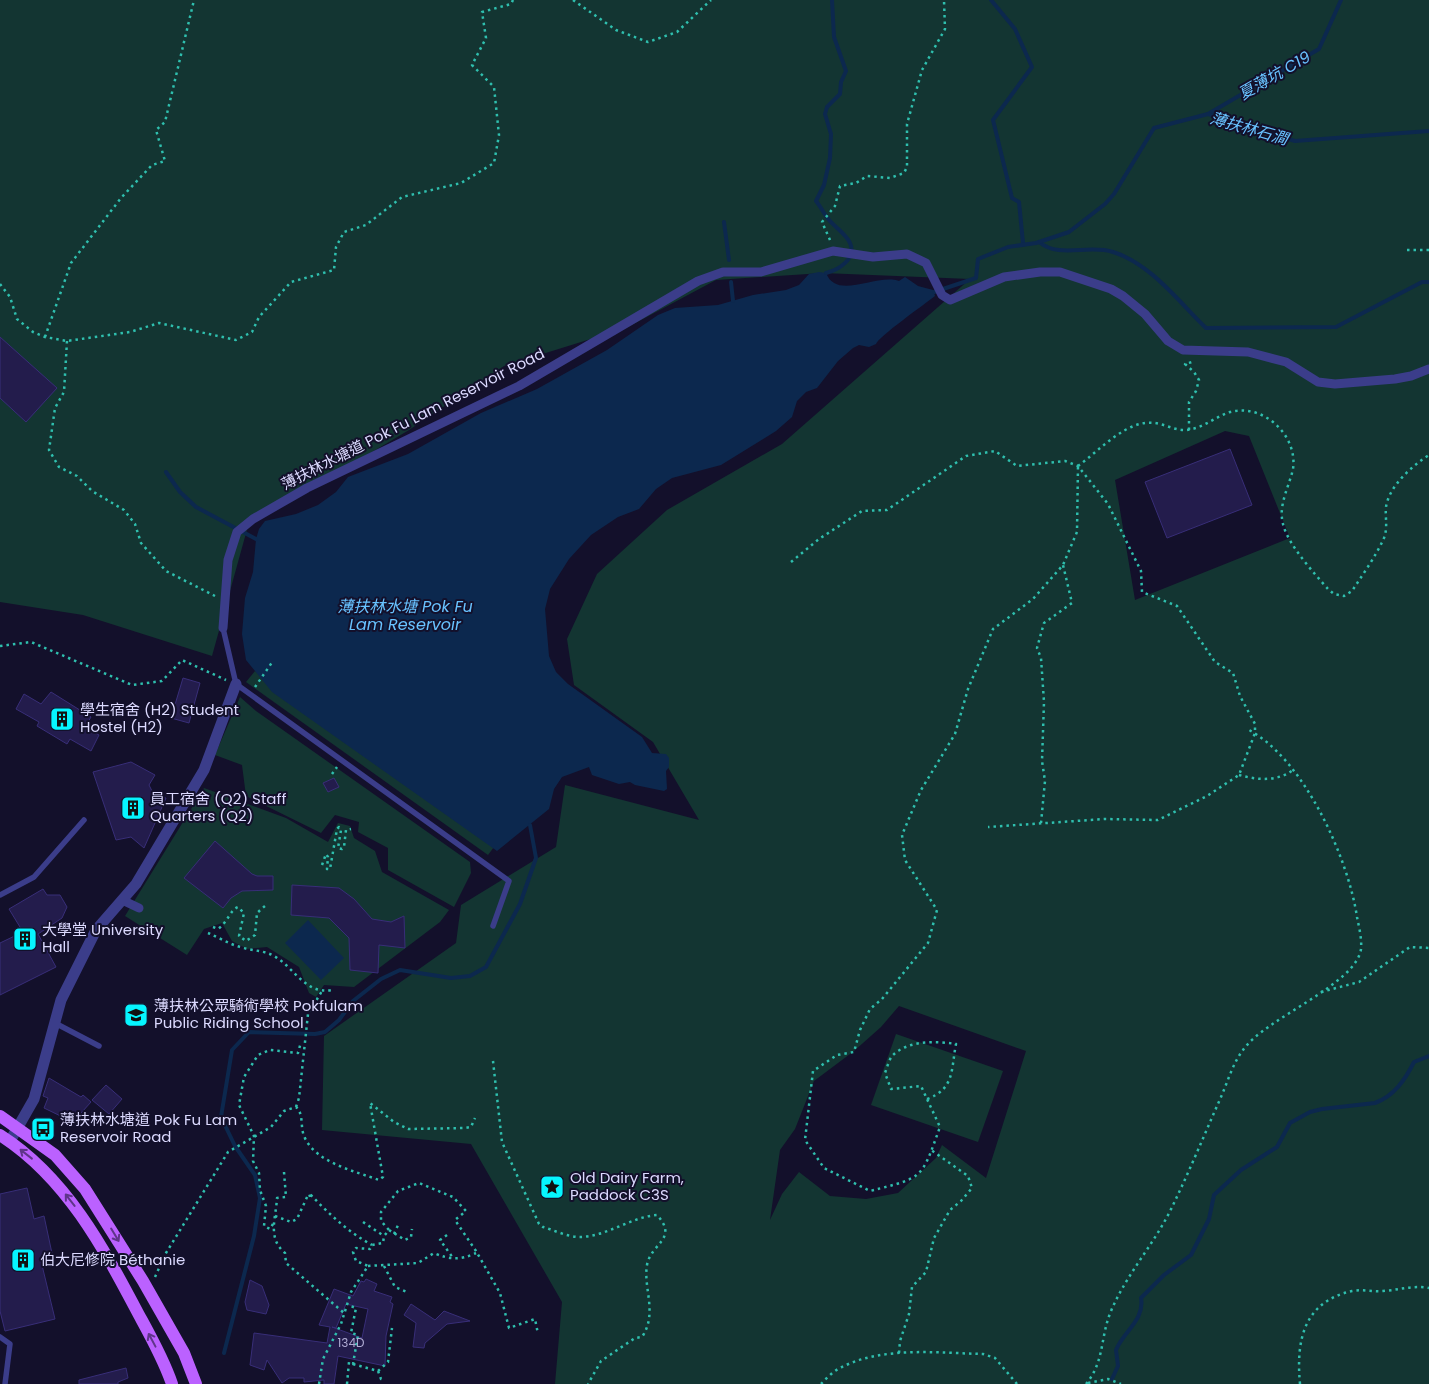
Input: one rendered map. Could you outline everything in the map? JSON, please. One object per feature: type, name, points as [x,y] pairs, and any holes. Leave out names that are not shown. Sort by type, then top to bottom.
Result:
[{"type":"main road","points":[[0,1116],[20,1128],[55,1155],[85,1189],[100,1210],[184,1353],[196,1384]]},
{"type":"main road","points":[[5,1138],[42,1167],[75,1206],[124,1286],[160,1356],[172,1384]]},
{"type":"street","name":"薄扶林水塘道 Pok Fu Lam Reservoir Road","points":[[223,628],[228,560],[237,532],[248,524],[306,488],[519,386],[698,281],[723,272],[761,272],[837,251],[873,257],[907,254],[923,260],[942,295],[950,300],[1004,277],[1040,272],[1072,274],[1112,289],[1123,296],[1145,314],[1168,341],[1188,351],[1248,352],[1286,362],[1318,382],[1335,384],[1395,379],[1412,376],[1429,369]]},
{"type":"street","points":[[5,1138],[20,1128],[34,1099],[53,1022],[61,1000],[96,930],[136,884],[204,770],[236,684]]},
{"type":"street","points":[[122,900],[139,908]]},
{"type":"lane","name":"薄扶林水塘道 Pok Fu Lam Reservoir Road","points":[[223,628],[236,684]]},
{"type":"lane","points":[[236,684],[509,881],[493,926]]},
{"type":"lane","points":[[0,895],[34,877],[84,820]]},
{"type":"lane","points":[[53,1022],[99,1046]]},
{"type":"lane","points":[[0,1337],[10,1344],[5,1384]]},
{"type":"path","points":[[45,337],[71,263],[121,198],[152,165],[165,161],[156,130],[165,122],[194,0]]},
{"type":"path","points":[[0,284],[10,297],[17,318],[33,332],[45,337],[67,341],[130,332],[159,323],[236,340],[252,332],[259,317],[291,282],[334,270],[336,247],[344,232],[366,225],[402,197],[461,183],[494,163],[500,135],[494,86],[472,65],[486,38],[482,12],[511,4],[514,0]]},
{"type":"path","points":[[573,0],[616,30],[648,42],[677,32],[711,0]]},
{"type":"path","points":[[837,251],[822,222],[835,206],[840,186],[856,182],[867,176],[898,177],[908,167],[907,124],[922,70],[945,29],[944,0]]},
{"type":"path","points":[[1408,250],[1429,250]]},
{"type":"path","points":[[67,341],[64,392],[55,408],[49,450],[59,467],[77,476],[92,491],[124,510],[135,524],[141,543],[166,571],[221,599],[225,614]]},
{"type":"path","points":[[1188,351],[1194,362],[1185,364],[1192,369],[1199,380],[1196,391],[1189,402],[1189,430]]},
{"type":"path","points":[[1078,466],[1132,426],[1153,422],[1174,429],[1189,430],[1222,415],[1238,411],[1257,413],[1278,426],[1289,443],[1293,460],[1282,508],[1284,529],[1323,583],[1339,596],[1352,591],[1381,543],[1387,527],[1387,502],[1394,489],[1429,455]]},
{"type":"path","points":[[791,562],[819,539],[862,511],[887,510],[966,456],[995,451],[1017,466],[1065,461],[1078,466],[1108,504],[1141,571],[1142,592],[1177,606],[1215,662],[1219,666],[1231,671],[1240,696],[1255,724],[1255,733],[1239,775],[1207,796],[1158,820],[1105,819],[988,827]]},
{"type":"path","points":[[927,1099],[940,1094],[949,1085],[956,1044],[940,1041],[910,1045],[892,1056],[885,1073],[891,1089],[922,1086],[927,1099],[940,1127],[922,1172],[908,1182],[870,1191],[824,1168],[805,1140],[813,1071],[837,1055],[854,1052],[860,1030],[870,1009],[882,999],[928,943],[937,910],[905,860],[902,835],[921,790],[955,734],[968,689],[993,629],[1033,599],[1063,565],[1077,532],[1078,466]]},
{"type":"path","points":[[1041,823],[1045,781],[1042,761],[1044,702],[1041,658],[1037,648],[1044,623],[1072,603],[1063,565]]},
{"type":"path","points":[[0,646],[31,642],[132,685],[162,681],[182,660],[236,684]]},
{"type":"path","points":[[250,694],[274,661]]},
{"type":"path","points":[[1087,1384],[1100,1364],[1104,1330],[1112,1309],[1172,1207],[1240,1053],[1264,1030],[1319,992],[1355,963],[1361,948],[1351,884],[1341,855],[1293,770],[1280,754],[1247,728]]},
{"type":"path","points":[[1239,775],[1267,779],[1284,776],[1293,770]]},
{"type":"path","points":[[322,865],[326,854],[327,868],[330,868],[337,829],[339,827],[342,830],[338,848],[344,847],[346,830],[351,829]]},
{"type":"path","points":[[213,928],[218,929],[225,924],[238,906],[244,913],[239,936],[246,941],[255,935],[257,913],[266,905]]},
{"type":"path","points":[[208,933],[240,947],[266,952],[274,956],[307,984],[322,991],[332,990]]},
{"type":"path","points":[[1319,992],[1359,982],[1410,948],[1429,948]]},
{"type":"path","points":[[296,1107],[306,1043],[308,1014],[322,991]]},
{"type":"path","points":[[284,1172],[286,1197],[277,1198],[275,1216],[270,1229],[264,1226],[266,1206],[260,1190],[259,1173],[253,1161],[252,1137],[239,1105],[248,1069],[258,1055],[270,1050],[298,1053],[301,1042]]},
{"type":"path","points":[[493,1061],[502,1142],[542,1227],[575,1237],[617,1228],[650,1215],[657,1215],[665,1225],[665,1235],[652,1253],[646,1266],[649,1318],[647,1330],[642,1337],[636,1338],[601,1361],[588,1384]]},
{"type":"path","points":[[296,1107],[300,1111],[304,1136],[315,1151],[340,1165],[379,1180],[383,1177],[370,1103],[394,1122],[416,1130],[471,1127],[475,1118]]},
{"type":"path","points":[[156,1278],[166,1253],[228,1152],[271,1127],[284,1111],[296,1107]]},
{"type":"path","points":[[899,1353],[900,1341],[909,1314],[912,1287],[926,1272],[934,1238],[950,1210],[972,1188],[968,1176],[931,1150]]},
{"type":"path","points":[[412,1229],[411,1237],[405,1240],[394,1234],[381,1221],[381,1212],[398,1191],[419,1183],[453,1196],[466,1211],[455,1220],[500,1293],[509,1328],[535,1319],[538,1334]]},
{"type":"path","points":[[275,1216],[291,1222],[297,1219],[310,1195],[360,1239],[372,1245],[383,1243],[384,1236],[389,1230]]},
{"type":"path","points":[[363,1222],[384,1236]]},
{"type":"path","points":[[394,1234],[399,1223]]},
{"type":"path","points":[[273,1224],[277,1246],[285,1253],[286,1263],[344,1312]]},
{"type":"path","points":[[447,1235],[440,1240],[453,1258]]},
{"type":"path","points":[[372,1245],[370,1249],[358,1248],[353,1252],[356,1262],[368,1266],[384,1266],[411,1262],[418,1263],[434,1253],[446,1258],[462,1260],[476,1253]]},
{"type":"path","points":[[319,1384],[323,1359],[341,1324],[351,1292],[368,1266]]},
{"type":"path","points":[[384,1266],[395,1287],[407,1292]]},
{"type":"path","points":[[1300,1384],[1299,1352],[1301,1335],[1318,1309],[1337,1296],[1354,1290],[1429,1288]]},
{"type":"path","points":[[348,1305],[356,1308],[351,1332],[358,1335],[353,1364]]},
{"type":"path","points":[[378,1371],[388,1362],[392,1328]]},
{"type":"path","points":[[821,1384],[841,1367],[870,1358],[899,1353],[983,1354],[995,1358],[1017,1384]]},
{"type":"path","points":[[347,1384],[349,1362],[378,1371],[382,1379],[385,1380]]},
{"type":"path","points":[[1087,1384],[1108,1379],[1121,1384]]},
{"type":"green space","points":[[0,0],[1429,0],[1429,1384],[555,1384],[562,1302],[471,1144],[322,1130],[324,1036],[456,943],[461,905],[556,847],[565,785],[699,820],[653,742],[574,685],[567,639],[597,574],[667,510],[782,444],[970,279],[823,273],[716,280],[626,328],[504,366],[409,430],[248,526],[212,656],[83,615],[0,602]],"holes":[[[1225,431],[1249,436],[1290,538],[1135,600],[1115,480]],[[899,1006],[1026,1051],[986,1178],[942,1145],[936,1158],[898,1193],[866,1199],[830,1196],[799,1172],[782,1194],[770,1220],[780,1150],[795,1129],[814,1081],[854,1051],[881,1027]]]},
{"type":"green space","points":[[255,671],[497,843],[488,855],[246,682]]},
{"type":"green space","points":[[240,697],[256,711],[470,862],[471,873],[454,907],[388,870],[388,848],[358,832],[359,822],[335,815],[321,833],[246,796],[242,765],[215,755]]},
{"type":"green space","points":[[204,788],[286,818],[328,842],[338,823],[350,826],[354,838],[375,851],[382,872],[449,910],[440,922],[354,987],[324,985],[316,997],[309,993],[299,967],[267,947],[247,949],[232,941],[222,923],[204,929],[187,955],[125,916]]},
{"type":"green space","points":[[896,1034],[1003,1071],[978,1142],[871,1105]]},
{"type":"water","name":"薄扶林水塘 Pok Fu Lam Reservoir","points":[[826,273],[831,281],[839,285],[848,286],[879,280],[899,281],[905,277],[918,286],[933,290],[935,296],[893,328],[876,344],[869,347],[859,345],[853,348],[838,361],[817,388],[806,392],[797,401],[792,417],[776,431],[721,465],[672,478],[656,489],[639,509],[618,517],[591,535],[569,559],[550,589],[545,609],[549,656],[556,672],[568,684],[642,737],[652,753],[666,754],[669,758],[669,767],[666,771],[667,789],[664,791],[635,785],[630,782],[619,784],[592,775],[589,767],[562,777],[554,789],[549,809],[497,851],[272,692],[246,660],[242,634],[245,598],[253,572],[256,539],[259,529],[265,521],[296,514],[318,505],[336,492],[348,477],[408,454],[481,413],[537,389],[607,350],[658,315],[675,308],[718,305],[753,295],[786,290],[799,285],[809,274]]},
{"type":"water","points":[[308,920],[344,958],[321,980],[285,943]]},
{"type":"building","points":[[0,337],[57,388],[26,422],[0,398]]},
{"type":"building","points":[[1230,449],[1252,505],[1167,538],[1145,482]]},
{"type":"building","points":[[183,678],[200,683],[189,723],[171,718]]},
{"type":"building","name":"學生宿舍 (H2) Student Hostel (H2)","points":[[51,692],[91,717],[85,727],[99,735],[91,751],[70,739],[67,744],[37,726],[39,722],[16,709],[24,694],[41,704]]},
{"type":"building","name":"員工宿舍 (Q2) Staff Quarters (Q2)","points":[[131,762],[155,775],[149,785],[154,795],[166,798],[144,848],[131,837],[116,840],[93,772]]},
{"type":"building","points":[[334,778],[339,787],[328,792],[323,783]]},
{"type":"building","points":[[215,841],[252,874],[257,876],[273,876],[273,890],[242,891],[231,898],[223,908],[184,878]]},
{"type":"building","points":[[292,885],[339,888],[354,899],[372,919],[391,922],[404,916],[405,948],[379,945],[378,973],[350,970],[349,938],[329,918],[291,915]]},
{"type":"building","name":"大學堂 University Hall","points":[[43,889],[47,895],[60,895],[67,907],[62,918],[38,934],[56,967],[0,995],[0,943],[23,932],[9,909]]},
{"type":"building","points":[[49,1078],[81,1097],[83,1095],[91,1102],[73,1122],[44,1108],[48,1098],[43,1096]]},
{"type":"building","points":[[106,1085],[122,1099],[109,1114],[92,1100]]},
{"type":"building","name":"伯大尼修院 Béthanie","points":[[27,1188],[34,1219],[44,1216],[53,1258],[41,1261],[55,1319],[5,1331],[0,1311],[0,1194]]},
{"type":"building","points":[[366,1279],[377,1284],[374,1291],[392,1297],[390,1302],[393,1304],[386,1336],[385,1366],[338,1356],[334,1384],[324,1384],[324,1380],[304,1382],[304,1378],[289,1378],[282,1383],[267,1360],[264,1370],[250,1365],[254,1333],[327,1343],[330,1327],[319,1325],[334,1289],[353,1296],[361,1281],[364,1282]],"holes":[[[346,1304],[368,1309],[362,1338],[332,1327],[336,1328]]]},
{"type":"building","points":[[250,1280],[262,1286],[269,1305],[266,1314],[247,1310],[245,1302]]},
{"type":"building","points":[[411,1304],[435,1320],[444,1311],[470,1321],[447,1324],[425,1343],[424,1348],[413,1347],[416,1323],[404,1315]]},
{"type":"building","points":[[126,1368],[128,1378],[118,1382],[118,1384],[79,1384],[79,1380]]},
{"type":"waterway","points":[[826,273],[845,263],[851,254],[850,243],[829,220],[816,201],[824,185],[830,158],[831,134],[825,114],[827,107],[840,94],[841,82],[846,71],[834,37],[832,0]]},
{"type":"waterway","points":[[991,0],[1015,29],[1032,67],[993,120],[1012,198],[1019,202],[1023,243]]},
{"type":"waterway","name":"夏薄坑 C19","points":[[1208,114],[1319,49],[1341,0]]},
{"type":"waterway","name":"薄扶林石澗","points":[[934,292],[976,278],[978,259],[1008,247],[1036,243],[1069,232],[1105,204],[1114,194],[1154,128],[1208,114],[1295,141],[1429,131]]},
{"type":"waterway","points":[[724,222],[729,260]]},
{"type":"waterway","points":[[1039,242],[1056,250],[1104,250],[1127,258],[1152,274],[1206,328],[1336,327],[1422,282],[1429,282]]},
{"type":"waterway","points":[[731,282],[733,301]]},
{"type":"waterway","points":[[166,472],[180,492],[196,507],[256,539]]},
{"type":"waterway","points":[[224,1353],[254,1236],[260,1198],[255,1175],[235,1146],[221,1117],[232,1050],[249,1032],[315,1034],[325,1032],[339,1020],[353,1001],[381,979],[400,970],[451,978],[470,976],[486,967],[520,904],[536,858],[530,825]]},
{"type":"waterway","points":[[1112,1379],[1118,1366],[1116,1350],[1140,1313],[1141,1298],[1164,1275],[1191,1255],[1209,1219],[1214,1195],[1241,1170],[1277,1147],[1290,1123],[1310,1112],[1375,1103],[1382,1100],[1398,1087],[1414,1062],[1429,1056]]},
{"type":"place","name":"學生宿舍 (H2) Student Hostel (H2)","points":[[62,719]]},
{"type":"place","name":"員工宿舍 (Q2) Staff Quarters (Q2)","points":[[133,808]]},
{"type":"place","name":"大學堂 University Hall","points":[[25,939]]},
{"type":"place","name":"薄扶林公眾騎術學校 Pokfulam Public Riding School","points":[[136,1015]]},
{"type":"place","name":"薄扶林水塘道 Pok Fu Lam Reservoir Road","points":[[43,1129]]},
{"type":"place","name":"Old Dairy Farm, Paddock C3S","points":[[552,1187]]},
{"type":"place","name":"伯大尼修院 Béthanie","points":[[23,1260]]}]
